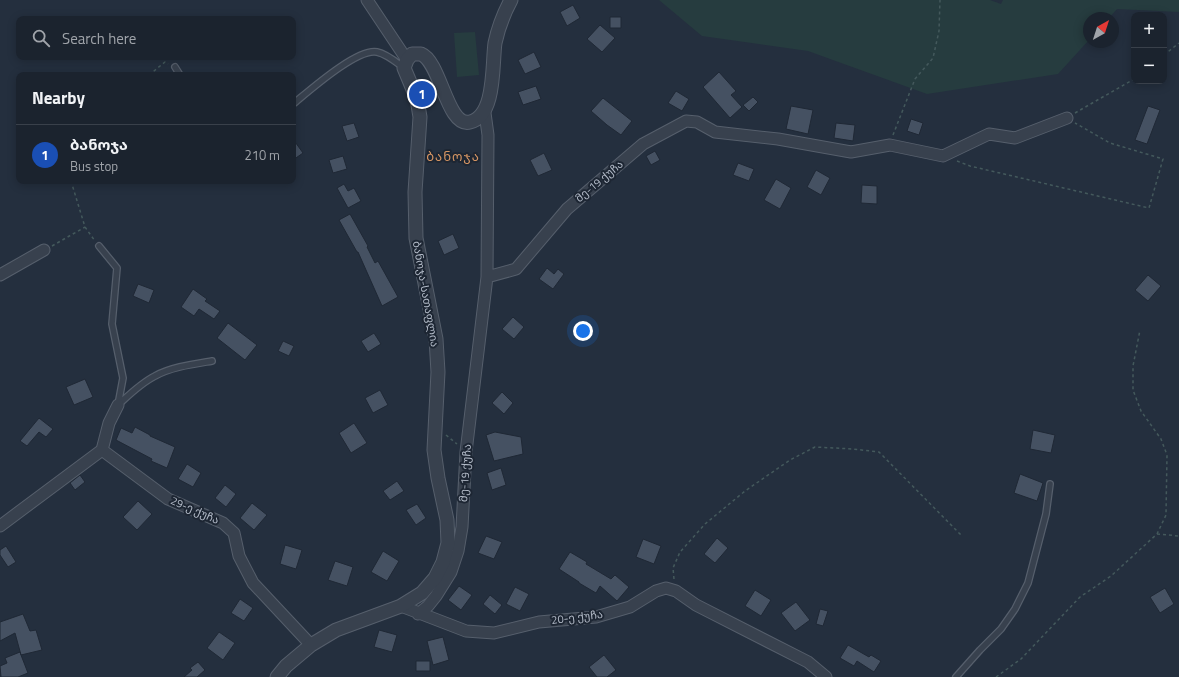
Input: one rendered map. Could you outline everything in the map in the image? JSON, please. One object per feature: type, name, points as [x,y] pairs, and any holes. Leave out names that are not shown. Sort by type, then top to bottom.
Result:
[{"type":"street","points":[[367,0],[406,64],[412,54],[421,54],[430,62],[454,113],[460,120],[468,123],[477,120],[485,113],[489,103],[496,42],[506,9],[511,0]]},
{"type":"street","name":"ბანოჯა-სათაფლია","points":[[277,677],[286,666],[310,644],[336,630],[401,606],[422,593],[435,578],[443,562],[448,543],[447,520],[434,450],[434,425],[438,372],[436,338],[416,238],[415,192],[420,116],[417,98],[406,64]]},
{"type":"street","points":[[485,113],[488,135],[487,277]]},
{"type":"street","points":[[943,156],[989,134],[1015,138],[1066,118]]},
{"type":"street","name":"მე-19 ქუჩა","points":[[418,614],[428,606],[436,596],[451,572],[458,551],[462,527],[466,452],[487,277],[516,268],[567,209],[643,144],[686,122],[697,122],[715,132],[778,139],[852,152],[890,145],[943,156]]},
{"type":"street","points":[[0,275],[44,250]]},
{"type":"street","points":[[0,526],[102,450],[108,423],[118,405]]},
{"type":"street","name":"29-ე ქუჩა","points":[[102,450],[168,499],[223,523],[234,533],[239,556],[253,583],[310,644]]},
{"type":"street","name":"20-ე ქუჩა","points":[[401,606],[418,614],[466,631],[494,633],[538,622],[596,617],[630,607],[656,591],[666,588],[676,591]]},
{"type":"street","points":[[676,591],[696,605],[808,662],[826,677]]},
{"type":"lane","points":[[296,102],[344,65],[365,53],[376,52],[406,64]]},
{"type":"lane","points":[[175,67],[178,72]]},
{"type":"lane","points":[[99,246],[117,268],[112,324],[124,378],[118,405]]},
{"type":"lane","points":[[118,405],[138,387],[156,375],[186,366],[212,361]]},
{"type":"lane","points":[[956,677],[1001,629],[1015,609],[1028,583],[1046,514],[1050,484]]},
{"type":"path","points":[[890,145],[900,116],[916,80],[934,58],[940,31],[940,0]]},
{"type":"path","points":[[1167,53],[1179,43]]},
{"type":"path","points":[[153,72],[165,62],[175,67]]},
{"type":"path","points":[[1066,118],[1131,81]]},
{"type":"path","points":[[943,156],[970,166],[1148,208],[1163,159],[1110,143],[1066,118]]},
{"type":"path","points":[[72,184],[85,227],[99,246]]},
{"type":"path","points":[[44,250],[85,227]]},
{"type":"path","points":[[996,677],[1021,659],[1080,597],[1112,576],[1157,534],[1166,515],[1167,455],[1161,439],[1141,411],[1133,390],[1133,366],[1140,330]]},
{"type":"path","points":[[434,425],[466,452]]},
{"type":"path","points":[[676,591],[673,568],[680,552],[705,524],[745,491],[790,460],[815,447],[879,452],[961,535]]},
{"type":"path","points":[[1157,534],[1179,536]]},
{"type":"green space","points":[[659,0],[990,0],[1001,4],[1003,0],[1179,0],[1179,12],[1117,9],[1114,12],[1083,12],[1083,47],[1058,74],[927,94],[808,51],[702,36]]},
{"type":"green space","points":[[475,32],[479,75],[457,77],[454,33]]},
{"type":"building","points":[[573,5],[580,18],[567,26],[560,12]]},
{"type":"building","points":[[610,17],[621,17],[621,28],[610,28]]},
{"type":"building","points":[[600,25],[615,38],[602,52],[587,39]]},
{"type":"building","points":[[534,52],[541,67],[525,74],[518,60]]},
{"type":"building","points":[[719,72],[736,91],[731,95],[742,107],[730,118],[703,87]]},
{"type":"building","points":[[536,86],[541,99],[523,105],[518,92]]},
{"type":"building","points":[[676,91],[689,99],[682,111],[668,103]]},
{"type":"building","points":[[753,97],[758,102],[749,111],[743,105]]},
{"type":"building","points":[[603,98],[632,121],[621,135],[591,111]]},
{"type":"building","points":[[791,106],[813,110],[808,134],[786,129]]},
{"type":"building","points":[[1148,106],[1160,110],[1147,144],[1135,140]]},
{"type":"building","points":[[911,119],[923,123],[919,135],[907,131]]},
{"type":"building","points":[[354,123],[359,137],[347,141],[342,126]]},
{"type":"building","points":[[836,123],[855,125],[853,141],[834,138]]},
{"type":"building","points":[[296,143],[303,153],[296,158]]},
{"type":"building","points":[[655,151],[660,160],[651,165],[646,156]]},
{"type":"building","points":[[544,153],[552,170],[538,176],[530,160]]},
{"type":"building","points":[[343,156],[347,169],[333,173],[329,160]]},
{"type":"building","points":[[738,163],[754,169],[749,181],[733,175]]},
{"type":"building","points":[[816,170],[830,178],[821,195],[807,187]]},
{"type":"building","points":[[776,179],[791,188],[780,209],[764,200]]},
{"type":"building","points":[[344,184],[348,191],[354,188],[361,201],[348,208],[337,188]]},
{"type":"building","points":[[862,185],[877,186],[877,204],[861,203]]},
{"type":"building","points":[[350,214],[368,246],[367,247],[375,263],[378,261],[398,297],[382,306],[358,252],[339,220]]},
{"type":"building","points":[[453,234],[459,248],[444,255],[438,241]]},
{"type":"building","points":[[547,268],[554,274],[558,269],[564,274],[553,289],[539,279]]},
{"type":"building","points":[[1148,275],[1161,286],[1148,301],[1135,290]]},
{"type":"building","points":[[138,284],[154,290],[149,303],[133,296]]},
{"type":"building","points":[[193,289],[207,299],[205,301],[220,311],[214,319],[199,309],[194,316],[181,307]]},
{"type":"building","points":[[513,317],[524,327],[514,339],[502,329]]},
{"type":"building","points":[[228,323],[257,345],[245,360],[217,338]]},
{"type":"building","points":[[374,333],[381,344],[368,352],[361,341]]},
{"type":"building","points":[[283,341],[294,346],[289,356],[278,351]]},
{"type":"building","points":[[85,379],[93,397],[74,405],[66,387]]},
{"type":"building","points":[[380,390],[388,405],[373,413],[365,398]]},
{"type":"building","points":[[502,392],[513,403],[504,414],[492,403]]},
{"type":"building","points":[[39,418],[53,429],[46,437],[39,432],[27,446],[20,441]]},
{"type":"building","points":[[354,423],[367,443],[351,453],[339,433]]},
{"type":"building","points":[[135,427],[150,436],[175,447],[167,468],[151,461],[152,459],[116,440],[121,428],[132,433]]},
{"type":"building","points":[[1033,430],[1055,435],[1051,453],[1030,449]]},
{"type":"building","points":[[495,432],[521,437],[523,454],[494,461],[486,435]]},
{"type":"building","points":[[187,464],[201,473],[193,487],[178,479]]},
{"type":"building","points":[[501,468],[506,485],[492,490],[487,473]]},
{"type":"building","points":[[1020,474],[1043,483],[1037,501],[1014,493]]},
{"type":"building","points":[[80,475],[85,482],[75,490],[70,483]]},
{"type":"building","points":[[397,481],[404,491],[390,500],[383,491]]},
{"type":"building","points":[[225,485],[236,494],[226,507],[215,498]]},
{"type":"building","points":[[138,501],[152,514],[137,530],[123,517]]},
{"type":"building","points":[[252,503],[267,515],[254,530],[240,518]]},
{"type":"building","points":[[417,504],[426,518],[416,525],[406,510]]},
{"type":"building","points":[[486,536],[502,542],[494,559],[478,553]]},
{"type":"building","points":[[717,538],[728,548],[715,563],[704,554]]},
{"type":"building","points":[[643,539],[661,546],[654,564],[636,557]]},
{"type":"building","points":[[285,545],[302,550],[296,569],[280,564]]},
{"type":"building","points":[[6,546],[16,562],[8,567],[0,555],[0,550]]},
{"type":"building","points":[[383,551],[399,561],[387,581],[371,572]]},
{"type":"building","points":[[570,552],[587,562],[586,564],[611,579],[615,575],[629,587],[617,601],[600,586],[596,593],[579,583],[559,569]]},
{"type":"building","points":[[335,561],[353,567],[347,586],[328,580]]},
{"type":"building","points":[[459,586],[472,595],[461,610],[448,600]]},
{"type":"building","points":[[515,587],[529,594],[520,611],[506,604]]},
{"type":"building","points":[[1165,588],[1174,604],[1160,613],[1150,597]]},
{"type":"building","points":[[755,590],[771,600],[761,616],[745,606]]},
{"type":"building","points":[[490,595],[502,605],[495,614],[483,604]]},
{"type":"building","points":[[240,599],[253,608],[244,621],[231,613]]},
{"type":"building","points":[[796,602],[810,620],[795,631],[781,613]]},
{"type":"building","points":[[820,609],[828,611],[823,626],[816,624]]},
{"type":"building","points":[[23,614],[30,631],[36,630],[42,650],[21,655],[15,633],[0,641],[0,622]]},
{"type":"building","points":[[379,630],[397,635],[392,652],[374,647]]},
{"type":"building","points":[[219,632],[235,643],[223,660],[207,648]]},
{"type":"building","points":[[443,637],[449,660],[433,665],[427,641]]},
{"type":"building","points":[[848,645],[869,657],[871,655],[881,661],[874,672],[857,661],[854,666],[840,658]]},
{"type":"building","points":[[20,652],[28,673],[18,677],[1,677],[0,666],[7,663],[5,658]]},
{"type":"building","points":[[604,655],[616,670],[607,677],[597,677],[589,667]]},
{"type":"building","points":[[416,661],[430,661],[430,671],[416,671]]},
{"type":"building","points":[[198,662],[205,670],[197,677],[184,677],[192,670],[190,668]]},
{"type":"place","name":"ბანოჯა","points":[[422,94]]},
{"type":"district","name":"ბანოჯა","points":[[453,156]]}]
